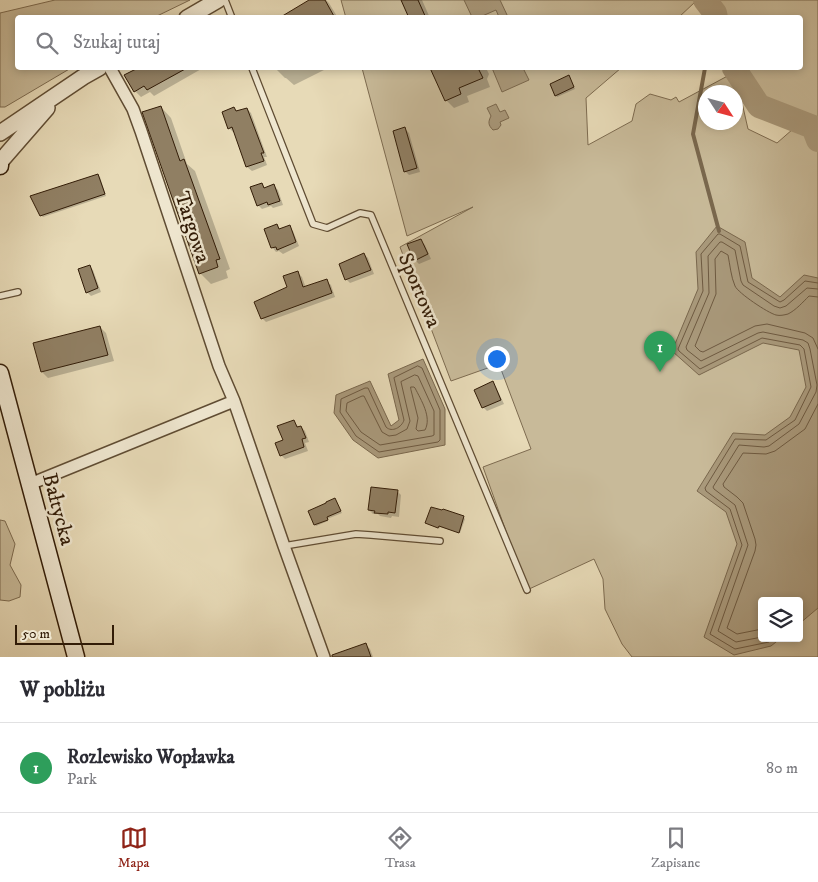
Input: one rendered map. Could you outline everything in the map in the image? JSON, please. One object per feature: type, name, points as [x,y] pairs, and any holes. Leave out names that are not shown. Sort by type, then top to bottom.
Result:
[{"type":"main road","points":[[0,161],[0,166]]},
{"type":"main road","name":"Bałtycka","points":[[0,373],[76,657]]},
{"type":"street","points":[[192,15],[218,0]]},
{"type":"street","points":[[0,133],[96,70]]},
{"type":"street","name":"Targowa","points":[[111,70],[133,109],[141,131],[216,357],[234,401],[324,657]]},
{"type":"street","points":[[0,161],[61,92]]},
{"type":"street","points":[[30,484],[234,401]]},
{"type":"lane","points":[[224,0],[231,15]]},
{"type":"lane","name":"Sportowa","points":[[253,70],[314,224],[327,228],[360,213],[371,215],[527,590]]},
{"type":"lane","points":[[0,296],[18,292]]},
{"type":"lane","points":[[284,546],[356,534],[440,541]]},
{"type":"shaded area","points":[[55,0],[190,0],[159,15],[15,15],[15,70],[68,70],[5,107],[0,107],[0,13]]},
{"type":"shaded area","points":[[341,0],[694,0],[695,2],[681,15],[345,15]]},
{"type":"shaded area","points":[[705,0],[818,0],[818,657],[632,657],[622,644],[605,609],[603,579],[594,559],[527,590],[483,467],[531,449],[499,364],[451,381],[400,247],[473,207],[407,236],[363,70],[619,70],[586,98],[588,145],[632,121],[636,104],[650,94],[671,100],[676,97],[679,102],[698,92],[698,130],[743,130],[743,107],[748,129],[777,143],[801,122],[759,106],[735,70],[803,70],[803,15],[716,15]]},
{"type":"shaded area","points":[[735,72],[738,85],[711,85]]},
{"type":"shaded area","points":[[0,520],[5,521],[15,544],[10,565],[21,585],[20,597],[9,601],[0,600]]},
{"type":"water","points":[[464,0],[500,0],[507,15],[498,15],[496,10],[485,15],[471,15]]},
{"type":"water","points":[[493,70],[524,70],[529,80],[502,92]]},
{"type":"water","points":[[496,104],[500,112],[505,110],[509,118],[500,122],[501,125],[498,129],[493,130],[489,125],[491,116],[487,108]]},
{"type":"water","points":[[717,226],[745,242],[752,278],[780,297],[804,275],[818,278],[818,608],[803,621],[803,597],[758,597],[758,642],[776,642],[771,646],[734,655],[704,637],[737,544],[726,512],[697,491],[733,433],[765,435],[790,417],[806,387],[799,350],[763,343],[699,375],[672,351],[698,289],[696,252]]},
{"type":"water","points":[[423,359],[445,409],[445,445],[378,458],[353,440],[334,413],[336,395],[370,381],[391,426],[399,420],[388,374]]},
{"type":"building","points":[[309,0],[325,0],[333,15],[284,15]]},
{"type":"building","points":[[401,0],[418,0],[425,15],[408,15]]},
{"type":"building","points":[[134,70],[183,70],[147,90],[144,86],[134,92],[124,75]]},
{"type":"building","points":[[431,70],[479,70],[483,78],[459,88],[461,94],[445,101]]},
{"type":"building","points":[[569,75],[574,87],[555,96],[550,84]]},
{"type":"building","points":[[161,106],[180,161],[184,159],[220,259],[216,260],[218,267],[199,274],[142,112]]},
{"type":"building","points":[[234,107],[236,111],[247,108],[264,153],[261,153],[264,161],[246,167],[232,127],[228,129],[222,112]]},
{"type":"building","points":[[405,127],[417,168],[404,172],[393,131]]},
{"type":"building","points":[[98,174],[105,194],[40,216],[30,196]]},
{"type":"building","points":[[262,183],[264,188],[274,184],[280,201],[268,205],[267,202],[257,206],[250,187]]},
{"type":"building","points":[[277,224],[279,229],[290,225],[296,242],[277,250],[276,247],[271,248],[264,229]]},
{"type":"building","points":[[421,239],[428,254],[414,261],[407,244]]},
{"type":"building","points":[[364,253],[371,270],[345,280],[339,264]]},
{"type":"building","points":[[90,265],[98,288],[86,293],[78,269]]},
{"type":"building","points":[[298,271],[303,287],[327,279],[332,293],[261,319],[254,302],[287,287],[283,276]]},
{"type":"building","points":[[100,326],[108,355],[41,372],[33,343]]},
{"type":"building","points":[[493,381],[501,400],[482,408],[474,390]]},
{"type":"building","points":[[294,420],[297,427],[301,426],[306,438],[302,439],[304,447],[280,456],[275,443],[283,440],[277,426]]},
{"type":"building","points":[[371,487],[398,490],[395,513],[374,513],[375,511],[368,510]]},
{"type":"building","points":[[335,498],[341,511],[327,517],[328,520],[314,525],[308,511]]},
{"type":"building","points":[[431,507],[464,516],[459,533],[425,523]]},
{"type":"building","points":[[366,643],[371,657],[332,657],[332,655]]},
{"type":"waterway","points":[[705,0],[715,15]]},
{"type":"waterway","points":[[705,70],[693,134],[719,231]]},
{"type":"waterway","points":[[735,70],[759,106],[813,127],[818,140]]},
{"type":"place","name":"Rozlewisko Wopławka","points":[[660,372]]}]
